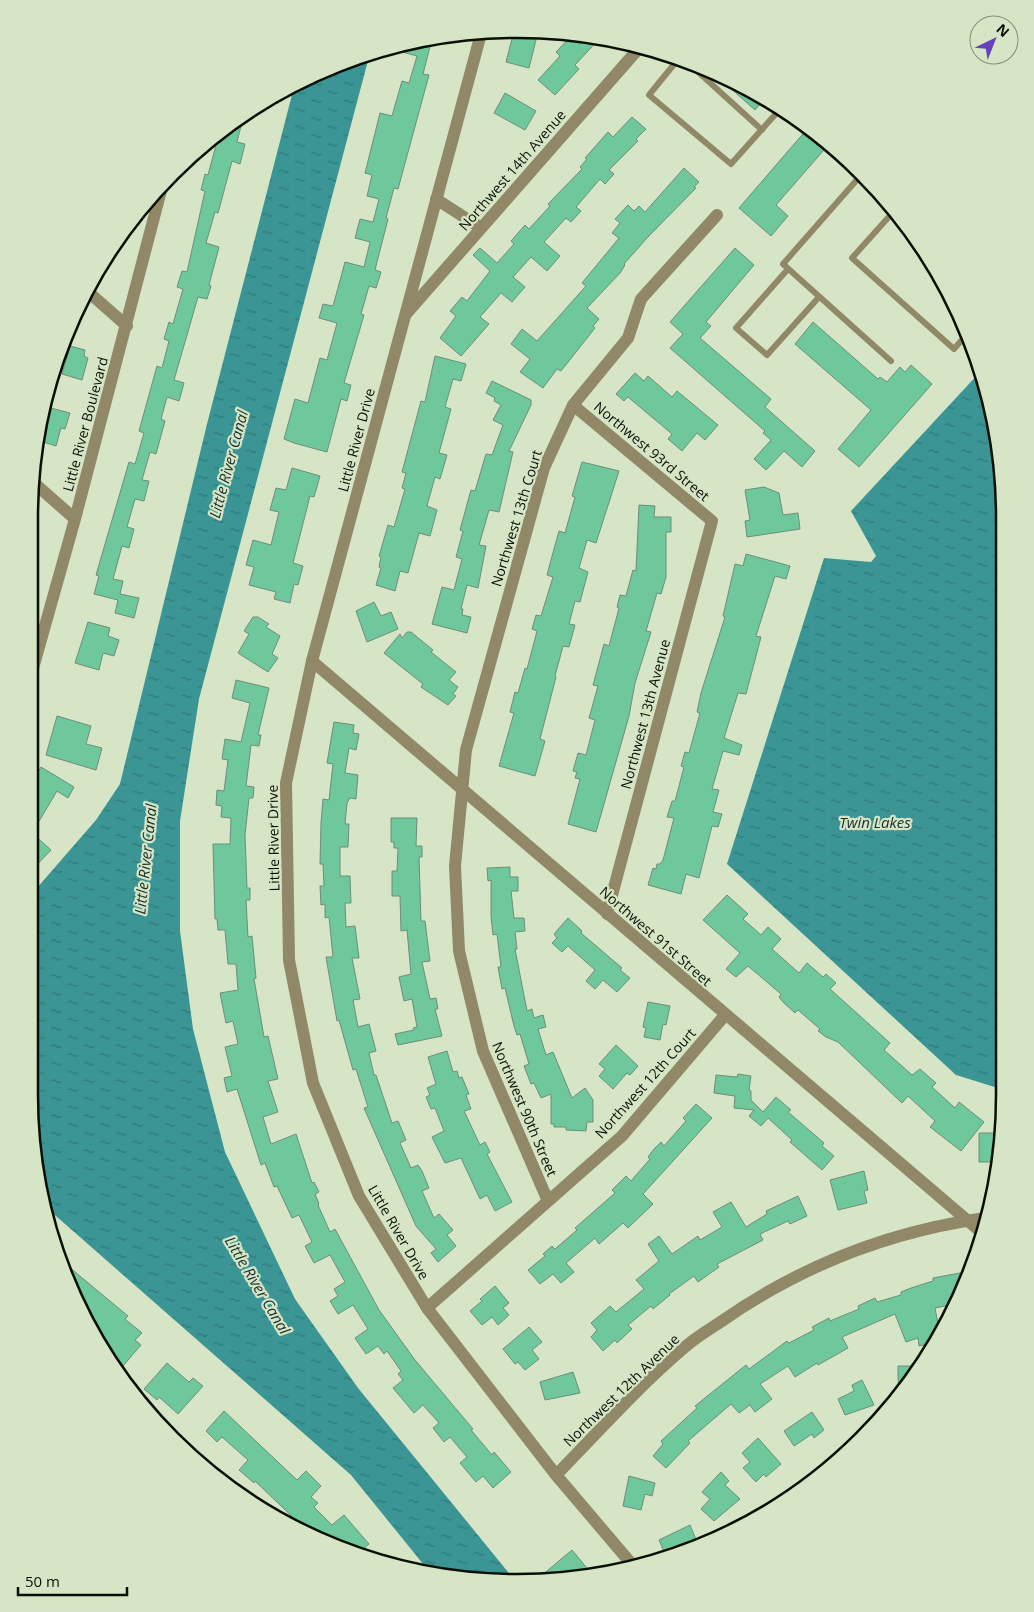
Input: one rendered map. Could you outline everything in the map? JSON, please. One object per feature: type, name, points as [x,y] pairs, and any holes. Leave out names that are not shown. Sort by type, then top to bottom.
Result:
[{"type":"street","name":"Little River Drive","points":[[479,40],[312,661],[286,783],[290,960],[313,1083],[359,1196],[427,1308],[556,1475],[629,1561]]},
{"type":"street","name":"Northwest 14th Avenue","points":[[406,314],[635,53]]},
{"type":"street","name":"Little River Boulevard","points":[[38,651],[127,326],[159,197]]},
{"type":"street","points":[[436,199],[481,228]]},
{"type":"street","name":"Northwest 13th Court","points":[[462,790],[466,750],[544,468],[573,405],[628,338],[641,299],[717,215]]},
{"type":"street","points":[[92,295],[127,326]]},
{"type":"street","name":"Northwest 93rd Street","points":[[573,405],[712,521]]},
{"type":"street","points":[[39,487],[75,519]]},
{"type":"street","name":"Northwest 13th Avenue","points":[[607,914],[712,521]]},
{"type":"street","name":"Northwest 91st Street","points":[[312,661],[977,1229]]},
{"type":"street","name":"Northwest 90th Street","points":[[462,790],[455,866],[459,951],[483,1052],[548,1201]]},
{"type":"street","name":"Northwest 12th Court","points":[[427,1308],[622,1136],[725,1015]]},
{"type":"street","name":"Northwest 12th Avenue","points":[[556,1475],[636,1392],[686,1346],[759,1295],[839,1256],[899,1236],[980,1219]]},
{"type":"lane","points":[[674,64],[649,95],[731,164],[776,114]]},
{"type":"lane","points":[[701,74],[762,130]]},
{"type":"lane","points":[[857,179],[783,264],[891,361]]},
{"type":"lane","points":[[890,216],[852,258],[954,349],[962,340]]},
{"type":"lane","points":[[788,269],[736,328],[767,355],[819,297]]},
{"type":"water","name":"Little River Canal","points":[[368,62],[199,699],[180,821],[180,931],[193,1029],[225,1152],[295,1299],[358,1388],[509,1574],[454,1570],[424,1565],[351,1475],[53,1213],[42,1158],[39,1126],[38,887],[96,820],[120,784],[207,424],[292,94],[334,74]]},
{"type":"water","name":"Twin Lakes","points":[[975,377],[987,423],[992,454],[996,517],[996,1087],[956,1075],[727,864],[824,558],[871,562],[876,556],[851,511]]},
{"type":"building","points":[[512,38],[536,39],[529,68],[506,62]]},
{"type":"building","points":[[567,41],[594,44],[575,65],[579,69],[555,95],[538,80],[560,56],[556,52]]},
{"type":"building","points":[[430,46],[423,74],[429,75],[398,189],[394,188],[386,218],[388,219],[375,270],[381,272],[376,288],[369,286],[361,314],[364,315],[344,383],[351,385],[347,401],[341,399],[327,452],[284,439],[295,399],[308,403],[320,358],[327,360],[337,323],[319,318],[323,304],[333,306],[345,262],[364,267],[370,242],[355,238],[360,219],[373,222],[379,199],[367,196],[372,175],[365,173],[380,113],[392,116],[402,81],[409,83],[417,56],[402,52]]},
{"type":"building","points":[[729,87],[760,104],[755,110]]},
{"type":"building","points":[[505,93],[536,111],[525,130],[494,113]]},
{"type":"building","points":[[632,117],[646,129],[636,139],[638,141],[609,170],[614,174],[605,184],[600,179],[576,207],[581,211],[571,222],[566,218],[544,242],[560,256],[547,271],[531,257],[513,277],[525,287],[512,302],[501,293],[480,317],[489,324],[461,356],[440,338],[456,316],[450,311],[462,297],[467,301],[490,271],[473,255],[480,248],[497,263],[514,244],[511,241],[525,225],[529,229],[550,206],[548,204],[582,169],[580,167],[587,159],[585,158],[608,132],[613,137]]},
{"type":"building","points":[[241,125],[237,142],[245,144],[240,164],[232,161],[218,213],[215,212],[206,243],[219,247],[209,285],[211,286],[207,299],[198,297],[174,380],[184,383],[179,401],[167,397],[161,419],[165,421],[156,454],[150,452],[142,480],[149,481],[144,501],[135,499],[127,527],[134,529],[129,548],[122,546],[113,579],[123,581],[120,594],[139,598],[134,618],[115,613],[118,600],[94,594],[99,576],[96,575],[129,462],[135,464],[144,433],[139,431],[157,366],[162,368],[169,341],[164,339],[169,322],[173,324],[183,289],[177,287],[182,271],[187,272],[205,191],[201,190],[205,174],[208,175],[216,144]]},
{"type":"building","points":[[804,133],[825,149],[776,205],[788,216],[771,236],[739,208]]},
{"type":"building","points":[[684,168],[699,182],[694,187],[696,188],[647,238],[624,264],[620,273],[587,308],[599,319],[593,326],[595,328],[561,371],[557,369],[543,388],[520,372],[530,359],[511,344],[522,329],[537,341],[586,286],[582,283],[619,238],[612,233],[620,223],[615,219],[628,205],[634,211],[639,206],[645,212]]},
{"type":"building","points":[[735,248],[754,265],[706,322],[711,326],[700,338],[771,399],[765,407],[815,451],[802,467],[784,451],[766,470],[754,459],[771,440],[763,433],[765,431],[670,348],[683,334],[670,322]]},
{"type":"building","points":[[813,322],[878,379],[880,377],[887,382],[900,367],[905,372],[911,365],[932,384],[859,467],[838,449],[871,410],[795,344]]},
{"type":"building","points":[[70,346],[85,350],[84,356],[88,358],[82,380],[62,374]]},
{"type":"building","points":[[435,356],[466,364],[461,381],[453,379],[445,407],[451,409],[439,453],[447,455],[440,479],[435,477],[427,506],[437,510],[430,536],[419,533],[408,573],[400,571],[395,591],[376,585],[381,568],[379,567],[381,557],[379,556],[388,525],[394,527],[405,489],[402,488],[406,473],[402,472],[421,401],[425,402]]},
{"type":"building","points":[[635,373],[644,381],[648,376],[672,397],[677,391],[718,425],[705,440],[697,433],[682,451],[668,439],[672,434],[628,397],[624,401],[616,394]]},
{"type":"building","points":[[492,381],[531,400],[531,405],[509,451],[513,452],[499,512],[489,510],[479,545],[486,546],[478,588],[467,585],[461,609],[463,609],[462,615],[471,617],[467,633],[432,624],[442,587],[454,590],[462,559],[456,557],[463,531],[460,530],[471,490],[475,491],[486,454],[492,455],[503,425],[493,420],[501,405],[494,401],[495,398],[486,393]]},
{"type":"building","points":[[51,408],[70,413],[65,429],[61,428],[56,446],[44,442]]},
{"type":"building","points":[[582,462],[619,471],[596,543],[587,540],[579,568],[588,572],[580,602],[575,601],[569,624],[575,625],[569,647],[563,646],[555,676],[540,739],[545,741],[535,776],[499,766],[514,713],[510,712],[515,692],[518,693],[525,668],[527,669],[537,631],[532,629],[536,615],[541,616],[553,577],[547,575],[559,531],[565,533],[575,497],[572,496]]},
{"type":"building","points":[[292,468],[320,476],[314,497],[310,496],[293,563],[303,566],[298,585],[294,584],[290,603],[274,599],[276,592],[249,585],[254,567],[246,565],[253,540],[271,545],[279,512],[270,510],[276,488],[286,490]]},
{"type":"building","points":[[764,487],[779,493],[783,515],[798,513],[800,529],[747,537],[745,521],[750,520],[745,490]]},
{"type":"building","points":[[639,505],[655,506],[654,517],[671,517],[671,532],[666,532],[666,577],[661,594],[657,593],[646,631],[651,632],[635,683],[629,716],[596,832],[568,824],[580,779],[575,778],[577,772],[573,771],[578,753],[586,755],[595,720],[589,718],[598,686],[593,685],[604,644],[609,646],[619,608],[617,607],[620,595],[626,596],[633,570],[636,571]]},
{"type":"building","points":[[746,554],[790,566],[786,579],[775,576],[756,636],[761,637],[746,694],[738,693],[724,738],[742,745],[739,755],[723,751],[712,789],[719,790],[713,812],[722,814],[718,827],[712,826],[699,878],[686,874],[681,894],[648,885],[653,868],[656,869],[657,864],[660,864],[663,860],[674,818],[667,817],[672,801],[675,801],[684,767],[681,766],[685,752],[689,753],[700,713],[697,712],[701,693],[725,617],[723,616],[735,564],[743,566]]},
{"type":"building","points":[[374,602],[381,616],[391,612],[398,629],[367,642],[356,611]]},
{"type":"building","points":[[253,617],[258,617],[269,624],[266,627],[280,636],[272,654],[278,658],[268,672],[238,653],[249,634],[244,631]]},
{"type":"building","points":[[88,622],[110,628],[108,636],[119,640],[114,656],[103,653],[99,670],[75,663]]},
{"type":"building","points":[[407,632],[411,632],[433,650],[431,652],[456,672],[449,680],[458,687],[453,694],[456,696],[448,705],[421,687],[423,684],[384,653],[400,634],[402,638]]},
{"type":"building","points":[[236,680],[269,688],[258,735],[261,735],[259,746],[251,745],[246,786],[254,787],[253,798],[249,798],[245,835],[247,888],[250,888],[250,900],[246,900],[248,937],[252,936],[256,978],[254,979],[264,1037],[268,1036],[278,1079],[268,1081],[278,1112],[263,1117],[271,1144],[296,1134],[312,1183],[314,1182],[319,1192],[315,1194],[318,1205],[330,1232],[335,1229],[379,1310],[415,1360],[473,1429],[471,1430],[492,1455],[494,1452],[511,1472],[493,1488],[483,1476],[476,1482],[460,1463],[467,1457],[450,1437],[444,1442],[433,1428],[439,1423],[423,1405],[414,1413],[393,1388],[403,1380],[398,1374],[401,1371],[387,1351],[384,1354],[378,1346],[366,1354],[355,1338],[368,1329],[353,1305],[338,1314],[330,1301],[338,1296],[334,1289],[345,1282],[330,1255],[314,1263],[305,1246],[312,1242],[299,1215],[292,1218],[277,1186],[274,1187],[265,1163],[261,1165],[237,1089],[227,1092],[224,1078],[232,1076],[225,1047],[238,1044],[233,1021],[226,1023],[220,993],[238,990],[236,964],[228,964],[225,930],[218,930],[217,919],[215,919],[213,844],[230,844],[231,818],[221,817],[222,806],[216,805],[217,790],[224,791],[228,760],[222,759],[225,739],[241,742],[250,703],[232,698]]},
{"type":"building","points":[[57,716],[91,726],[86,744],[102,748],[96,770],[46,755]]},
{"type":"building","points":[[334,722],[354,725],[353,733],[359,734],[356,750],[349,748],[345,773],[358,775],[356,799],[350,798],[347,803],[345,824],[349,824],[348,847],[340,847],[340,876],[350,876],[351,903],[345,903],[346,927],[355,926],[359,958],[352,958],[360,999],[353,1000],[358,1027],[369,1024],[376,1051],[369,1053],[374,1075],[376,1075],[392,1123],[398,1121],[406,1140],[400,1143],[411,1168],[418,1165],[422,1171],[429,1188],[422,1191],[434,1218],[439,1214],[453,1230],[447,1235],[456,1246],[438,1262],[431,1253],[436,1249],[416,1226],[364,1108],[368,1107],[356,1069],[353,1070],[339,1020],[337,1021],[326,957],[333,957],[329,917],[325,918],[325,904],[321,905],[320,886],[324,886],[323,864],[320,864],[323,799],[329,800],[333,764],[327,763]]},
{"type":"building","points":[[41,767],[74,787],[68,798],[57,791],[38,823],[38,772]]},
{"type":"building","points":[[391,818],[417,818],[416,846],[422,846],[422,857],[419,857],[421,921],[425,921],[430,961],[422,962],[430,999],[436,998],[438,1009],[435,1009],[442,1036],[398,1045],[395,1034],[414,1030],[413,1028],[417,1027],[412,999],[404,1001],[399,977],[411,974],[407,930],[401,931],[400,896],[392,896],[392,871],[397,871],[398,848],[394,848],[394,842],[391,842]]},
{"type":"building","points":[[38,838],[51,850],[38,864]]},
{"type":"building","points":[[510,867],[510,877],[518,877],[518,891],[511,891],[514,918],[524,918],[525,931],[515,932],[517,949],[515,949],[527,1011],[532,1009],[534,1018],[543,1015],[546,1027],[538,1029],[546,1055],[553,1052],[572,1098],[585,1088],[593,1100],[593,1122],[587,1122],[586,1131],[566,1130],[566,1127],[554,1127],[554,1124],[551,1124],[551,1094],[541,1098],[534,1083],[531,1084],[524,1066],[529,1064],[520,1034],[517,1035],[514,1026],[505,988],[502,989],[498,967],[501,967],[497,934],[493,935],[491,916],[491,880],[488,881],[487,868]]},
{"type":"building","points":[[727,895],[748,914],[743,919],[761,935],[768,927],[781,939],[772,949],[799,973],[807,963],[823,977],[826,974],[836,983],[830,989],[890,1043],[884,1050],[912,1075],[920,1069],[936,1083],[932,1087],[955,1108],[959,1102],[984,1122],[961,1151],[930,1127],[935,1121],[908,1096],[902,1103],[838,1042],[818,1031],[820,1029],[798,1010],[795,1013],[779,997],[781,994],[748,966],[736,977],[726,969],[740,953],[703,920]]},
{"type":"building","points":[[568,918],[582,931],[581,933],[622,968],[620,970],[630,978],[617,992],[603,980],[595,989],[586,981],[595,970],[568,946],[562,952],[552,943],[557,938],[554,934]]},
{"type":"building","points":[[648,1002],[670,1006],[666,1025],[663,1024],[660,1040],[644,1037],[646,1028],[643,1027]]},
{"type":"building","points":[[616,1045],[638,1066],[630,1075],[627,1073],[613,1089],[599,1076],[605,1069],[599,1064]]},
{"type":"building","points":[[447,1051],[453,1072],[457,1071],[459,1078],[462,1077],[469,1094],[466,1095],[471,1109],[464,1111],[480,1145],[485,1142],[490,1152],[487,1154],[512,1202],[495,1211],[487,1195],[480,1199],[461,1158],[445,1163],[432,1137],[444,1131],[435,1108],[431,1109],[426,1097],[430,1095],[427,1088],[436,1084],[428,1057]]},
{"type":"building","points":[[738,1074],[751,1076],[749,1090],[751,1091],[751,1100],[763,1112],[776,1097],[791,1110],[788,1112],[824,1143],[822,1146],[834,1156],[822,1170],[790,1142],[792,1140],[768,1118],[761,1126],[749,1116],[754,1110],[734,1108],[735,1096],[714,1093],[716,1075],[737,1077]]},
{"type":"building","points":[[696,1104],[712,1118],[643,1194],[653,1204],[628,1228],[623,1223],[599,1244],[595,1238],[566,1263],[574,1272],[561,1283],[553,1274],[540,1284],[528,1270],[545,1256],[543,1254],[552,1246],[555,1249],[577,1230],[575,1228],[615,1193],[612,1190],[626,1176],[631,1181],[650,1159],[648,1157],[654,1149],[661,1142],[664,1146],[686,1121],[683,1118]]},
{"type":"building","points":[[979,1133],[994,1133],[991,1162],[979,1162]]},
{"type":"building","points":[[864,1171],[868,1190],[864,1191],[867,1203],[838,1210],[830,1180]]},
{"type":"building","points":[[798,1196],[807,1216],[790,1224],[788,1221],[760,1234],[763,1240],[717,1264],[719,1267],[698,1282],[694,1276],[669,1294],[653,1309],[651,1306],[628,1325],[632,1329],[617,1343],[615,1340],[603,1351],[591,1337],[597,1330],[591,1323],[610,1306],[616,1312],[644,1289],[636,1280],[659,1261],[648,1244],[659,1236],[672,1254],[698,1236],[700,1240],[722,1227],[713,1212],[731,1202],[746,1227],[767,1214],[766,1211]]},
{"type":"building","points":[[70,1268],[128,1316],[125,1319],[142,1333],[135,1340],[141,1345],[123,1366],[102,1335],[87,1307]]},
{"type":"building","points":[[960,1273],[961,1276],[948,1305],[935,1308],[938,1324],[926,1345],[919,1346],[918,1338],[906,1342],[895,1314],[842,1337],[848,1348],[818,1365],[817,1363],[795,1377],[788,1366],[760,1384],[772,1399],[755,1412],[750,1405],[739,1413],[731,1404],[688,1441],[690,1443],[666,1468],[653,1456],[663,1444],[661,1441],[697,1408],[695,1406],[746,1365],[749,1369],[787,1341],[789,1343],[814,1330],[812,1327],[829,1318],[830,1321],[859,1309],[858,1306],[875,1298],[877,1302],[901,1295],[901,1292],[933,1281],[933,1278]]},
{"type":"building","points":[[495,1286],[509,1303],[503,1308],[509,1315],[498,1325],[492,1317],[482,1325],[470,1311]]},
{"type":"building","points":[[529,1327],[542,1342],[532,1350],[539,1359],[525,1370],[518,1362],[515,1364],[503,1349]]},
{"type":"building","points":[[167,1363],[189,1382],[193,1378],[203,1386],[178,1414],[159,1397],[157,1400],[144,1389]]},
{"type":"building","points":[[898,1366],[912,1366],[898,1385]]},
{"type":"building","points":[[573,1372],[580,1393],[545,1400],[540,1382]]},
{"type":"building","points":[[862,1380],[874,1405],[845,1415],[838,1399],[854,1391],[852,1385]]},
{"type":"building","points":[[224,1411],[297,1480],[306,1471],[321,1486],[311,1497],[318,1503],[314,1507],[332,1525],[344,1515],[369,1544],[363,1549],[296,1520],[255,1481],[254,1483],[239,1470],[248,1460],[222,1437],[217,1442],[206,1431]]},
{"type":"building","points":[[812,1412],[824,1430],[814,1438],[812,1434],[794,1446],[784,1431]]},
{"type":"building","points":[[758,1438],[781,1464],[766,1477],[764,1474],[756,1482],[743,1468],[750,1462],[742,1453]]},
{"type":"building","points":[[721,1472],[729,1481],[725,1485],[740,1499],[714,1521],[701,1509],[710,1499],[702,1492]]},
{"type":"building","points":[[629,1476],[655,1483],[652,1496],[645,1494],[641,1510],[623,1506]]},
{"type":"building","points":[[690,1525],[696,1540],[664,1551],[659,1540]]},
{"type":"building","points":[[572,1550],[588,1569],[580,1570],[544,1573]]}]
